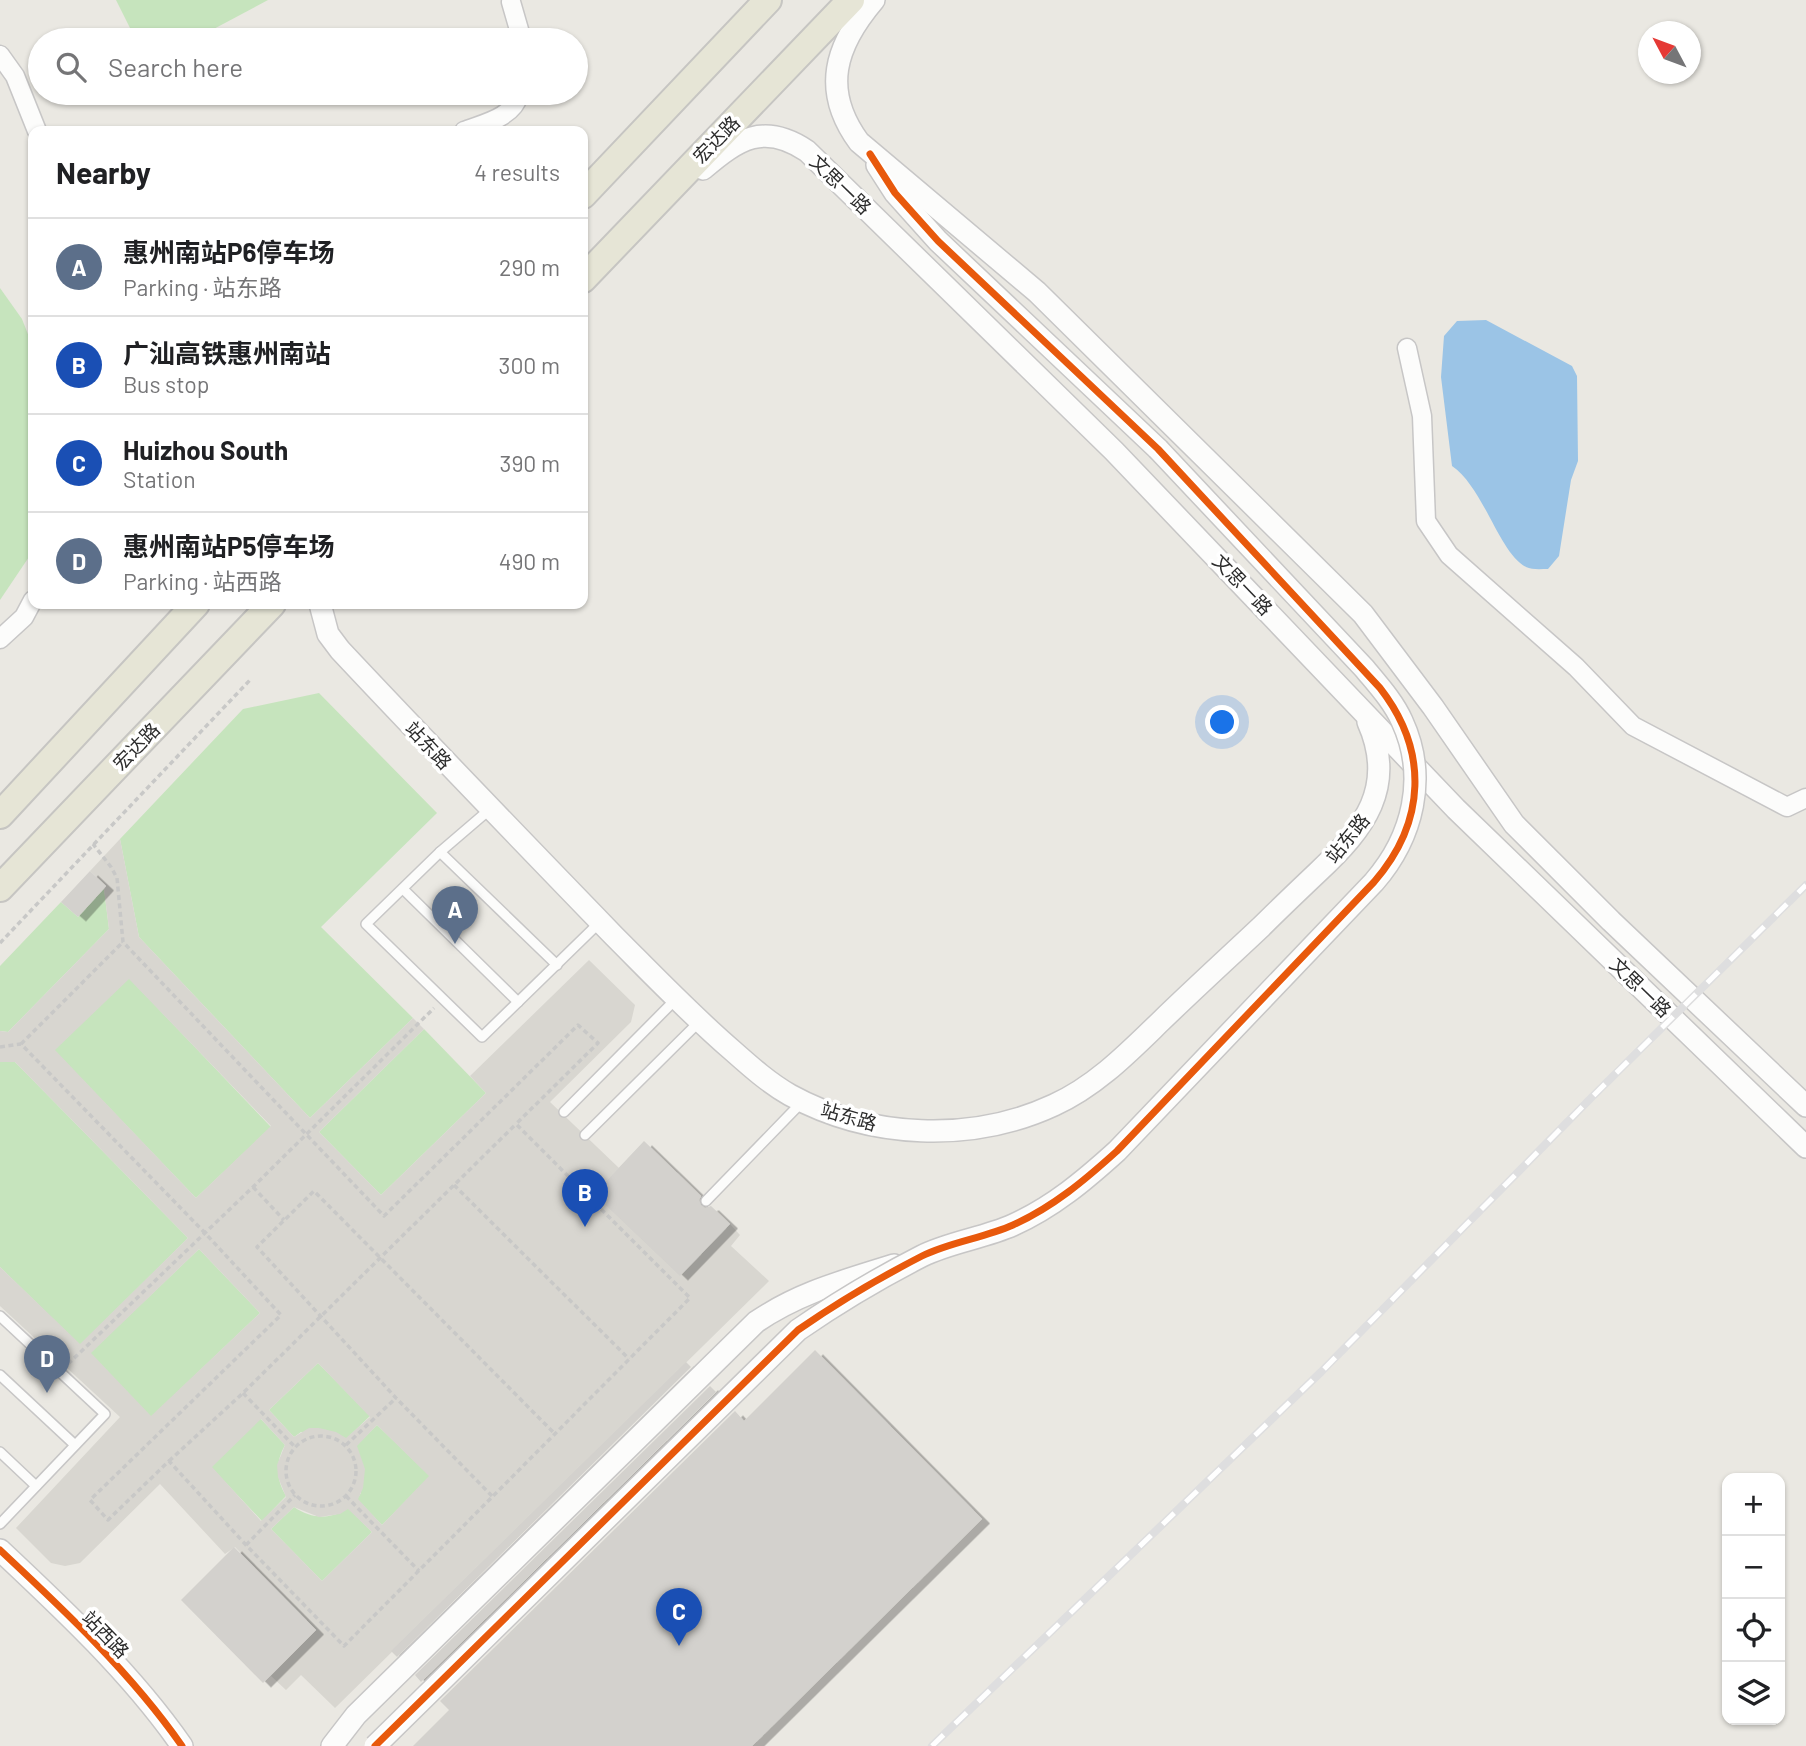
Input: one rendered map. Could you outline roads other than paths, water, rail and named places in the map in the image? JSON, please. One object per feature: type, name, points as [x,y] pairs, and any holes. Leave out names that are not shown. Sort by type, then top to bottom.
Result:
[{"type":"main road","points":[[588,190],[768,0]]},
{"type":"main road","name":"宏达路","points":[[588,274],[850,0]]},
{"type":"main road","points":[[0,815],[191,609]]},
{"type":"main road","name":"宏达路","points":[[0,888],[267,609]]},
{"type":"street","name":"文思一路","points":[[874,0],[844,42],[836,75],[844,117],[859,142],[1037,292],[1363,614],[1433,707],[1514,824],[1611,921],[1806,1106]]},
{"type":"street","points":[[511,2],[519,28]]},
{"type":"street","points":[[0,55],[15,76],[35,126]]},
{"type":"street","points":[[478,126],[502,117],[513,105]]},
{"type":"street","name":"文思一路","points":[[651,208],[676,192],[729,147],[740,141],[752,137],[776,137],[798,144],[807,151],[1114,451],[1456,808],[1806,1147]]},
{"type":"street","points":[[332,1746],[356,1715],[756,1322],[781,1305],[812,1291],[1012,1226],[1052,1204],[1086,1180],[1117,1151],[1374,882],[1397,852],[1411,817],[1416,779],[1409,739],[1393,704],[1364,668],[1158,449],[938,241],[895,193],[870,153]]},
{"type":"street","points":[[1407,348],[1422,416],[1426,520],[1449,555],[1576,667],[1633,726],[1787,807],[1806,798]]},
{"type":"street","points":[[0,639],[24,617],[28,609]]},
{"type":"street","name":"站东路","points":[[321,609],[328,634],[340,650],[489,810],[699,1022],[767,1080],[803,1101],[867,1124],[894,1129],[947,1131],[1000,1123],[1051,1107],[1076,1095],[1116,1063],[1317,874],[1357,832],[1370,812],[1378,782],[1378,752],[1370,724],[1363,712]]},
{"type":"street","points":[[376,1746],[798,1331],[826,1311],[924,1255]]},
{"type":"street","name":"站西路","points":[[0,1550],[116,1666],[183,1746]]},
{"type":"lane","points":[[489,810],[440,852],[366,924],[482,1037],[601,922]]},
{"type":"lane","points":[[440,852],[557,965]]},
{"type":"lane","points":[[403,889],[518,1002]]},
{"type":"lane","points":[[564,1112],[676,999]]},
{"type":"lane","points":[[585,1135],[699,1022]]},
{"type":"lane","points":[[706,1201],[803,1101]]},
{"type":"lane","points":[[0,1316],[106,1414],[0,1524]]},
{"type":"lane","points":[[0,1375],[75,1445]]},
{"type":"lane","points":[[0,1452],[36,1486]]},
{"type":"water","points":[[1486,320],[1572,366],[1577,376],[1578,461],[1571,480],[1559,556],[1548,569],[1528,568],[1516,560],[1473,489],[1452,466],[1441,377],[1444,336],[1457,321]]},
{"type":"railway","points":[[932,1746],[1321,1372],[1806,885]]},
{"type":"place","name":"惠州南站P6停车场","points":[[455,944]]},
{"type":"place","name":"广汕高铁惠州南站","points":[[585,1227]]},
{"type":"place","name":"惠州南站P5停车场","points":[[47,1393]]},
{"type":"place","name":"Huizhou South","points":[[679,1646]]}]
